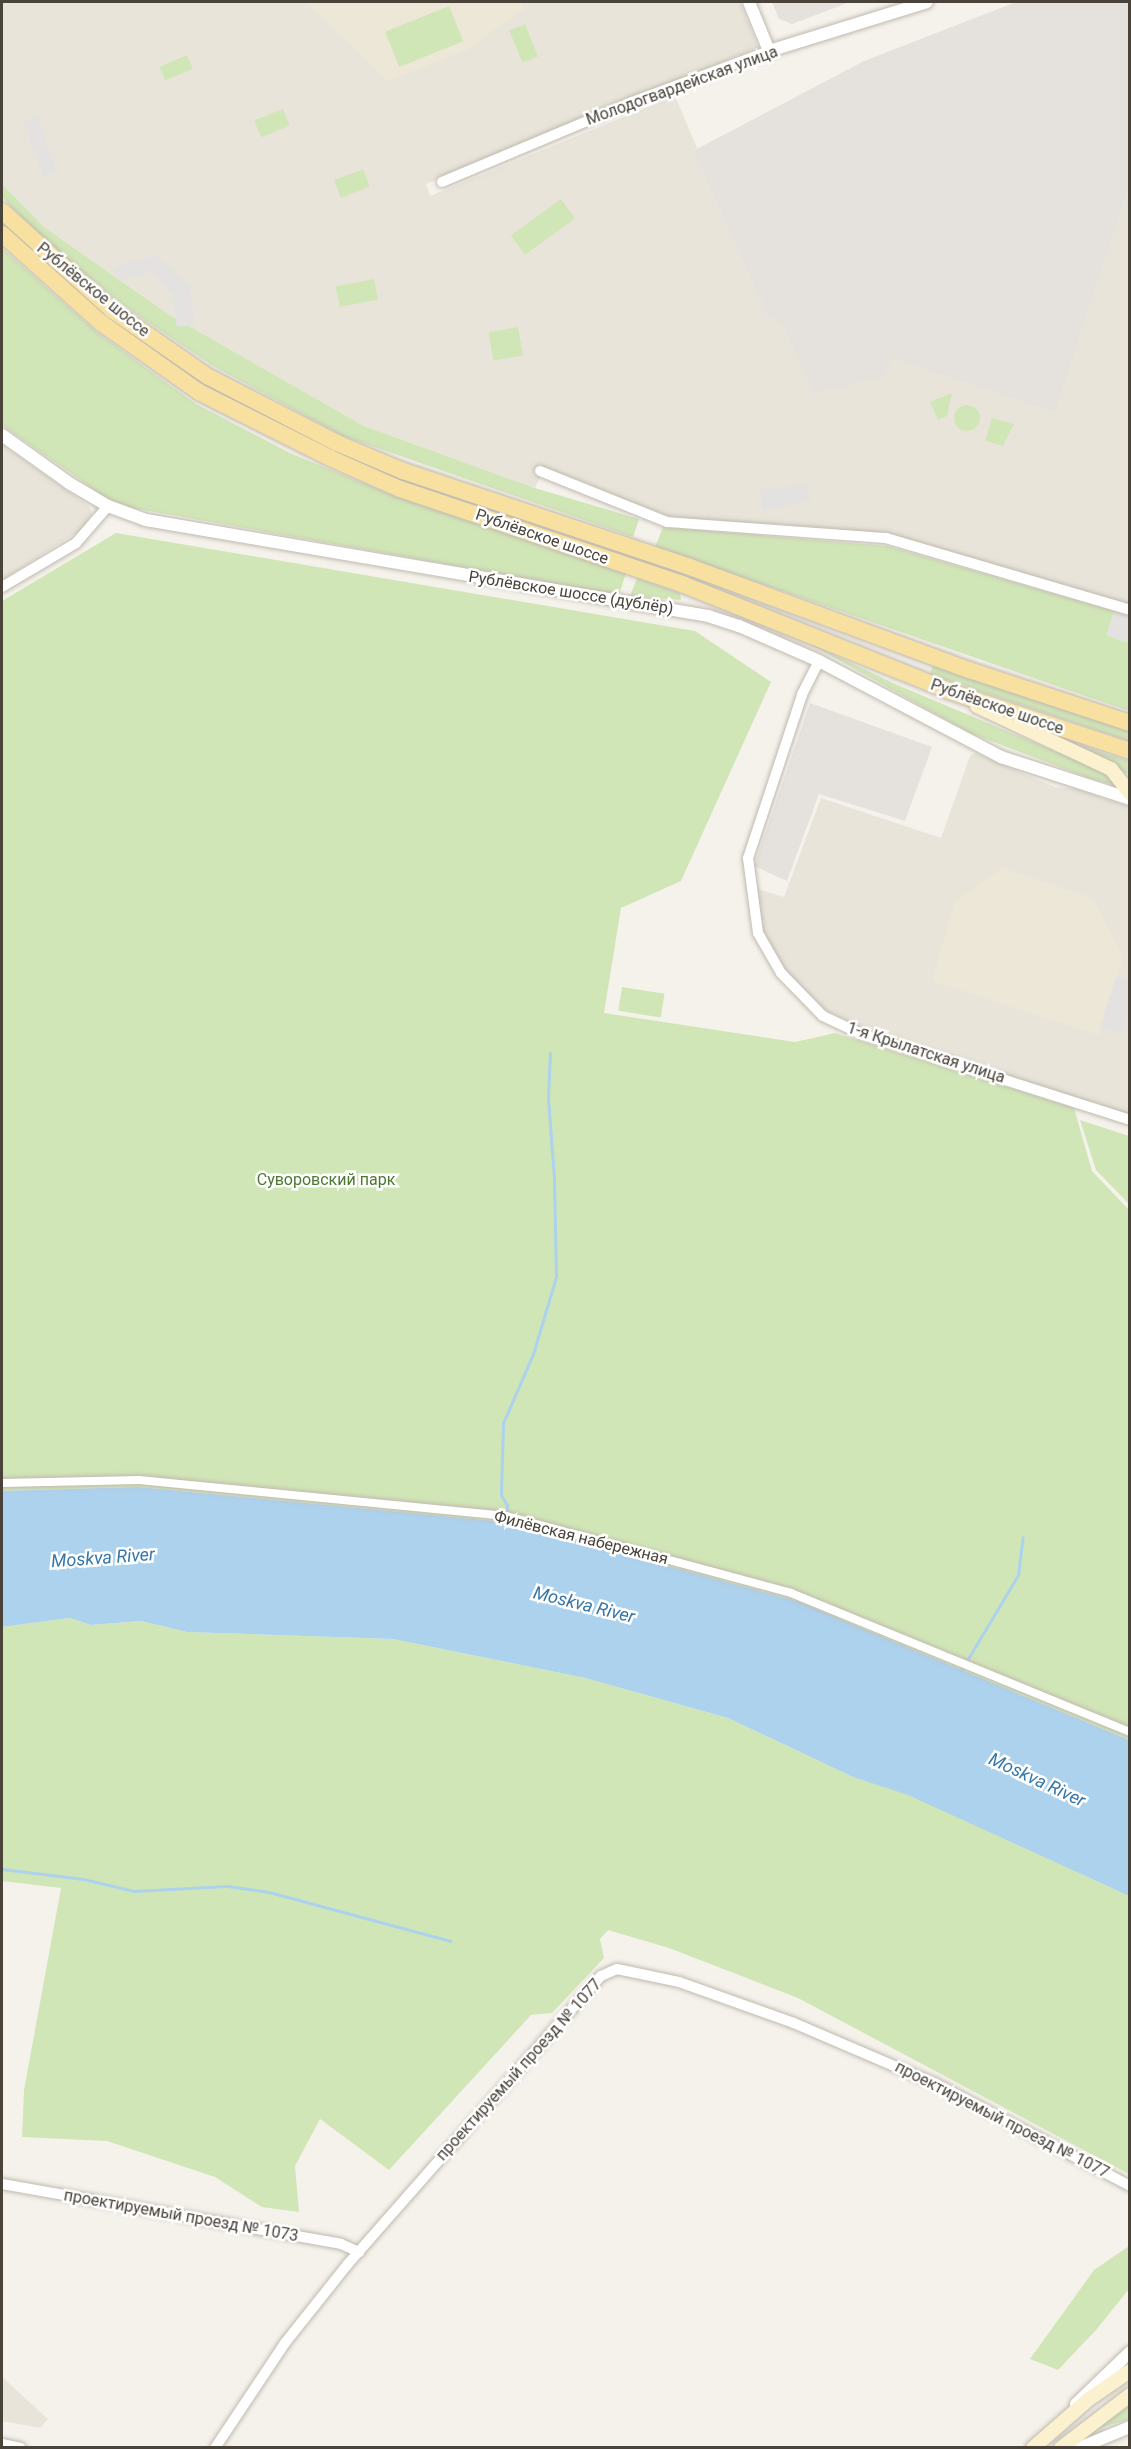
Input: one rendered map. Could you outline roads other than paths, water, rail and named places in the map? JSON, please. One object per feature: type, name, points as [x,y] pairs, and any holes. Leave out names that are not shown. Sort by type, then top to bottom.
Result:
[{"type":"main road","name":"Рублёвское шоссе","points":[[2,211],[111,310],[207,376],[337,443],[403,471],[690,567],[969,670],[1130,723]]},
{"type":"main road","name":"Рублёвское шоссе","points":[[2,234],[100,322],[199,392],[330,458],[400,489],[682,584],[949,691],[1130,751]]},
{"type":"main road","points":[[949,691],[1111,769],[1130,792]]},
{"type":"main road","points":[[1033,2448],[1051,2430],[1130,2372]]},
{"type":"main road","points":[[1061,2448],[1130,2395]]},
{"type":"street","points":[[749,2],[769,51]]},
{"type":"street","name":"Молодогвардейская улица","points":[[442,182],[630,103],[769,51],[927,2]]},
{"type":"street","name":"Рублёвское шоссе (дублёр)","points":[[2,435],[108,506],[176,527],[708,616],[760,633],[819,661],[1001,757],[1130,799]]},
{"type":"street","points":[[540,471],[667,522],[886,538],[1130,610]]},
{"type":"street","points":[[2,587],[76,543],[108,506]]},
{"type":"street","name":"1-я Крылатская улица","points":[[819,661],[802,695],[748,858],[758,933],[781,973],[823,1016],[861,1034],[1130,1120]]},
{"type":"street","name":"Филёвская набережная","points":[[2,1483],[139,1480],[506,1516],[791,1593],[1130,1732]]},
{"type":"street","name":"проектируемый проезд № 1077","points":[[215,2448],[285,2343],[359,2252],[602,1976],[617,1969],[679,1982],[794,2023],[936,2084],[1130,2186]]},
{"type":"street","name":"проектируемый проезд № 1073","points":[[2,2184],[341,2244],[359,2252]]},
{"type":"street","points":[[1051,2430],[1130,2352]]},
{"type":"street","points":[[1079,2448],[1130,2427]]},
{"type":"street","points":[[2,2444],[21,2448]]},
{"type":"water","name":"Moskva River","points":[[138,1487],[505,1522],[797,1601],[1129,1740],[1129,1896],[908,1795],[853,1777],[728,1718],[585,1678],[393,1639],[187,1632],[141,1621],[91,1625],[70,1618],[2,1627],[2,1491]]},
{"type":"waterway","points":[[505,1522],[507,1505],[501,1495],[503,1423],[533,1354],[556,1277],[554,1178],[548,1098],[550,1053]]},
{"type":"waterway","points":[[960,1672],[1018,1575],[1023,1537]]},
{"type":"waterway","points":[[2,1869],[83,1879],[134,1891],[227,1886],[269,1892],[450,1941]]},
{"type":"park label","name":"Суворовский парк","points":[[326,1180]]}]
